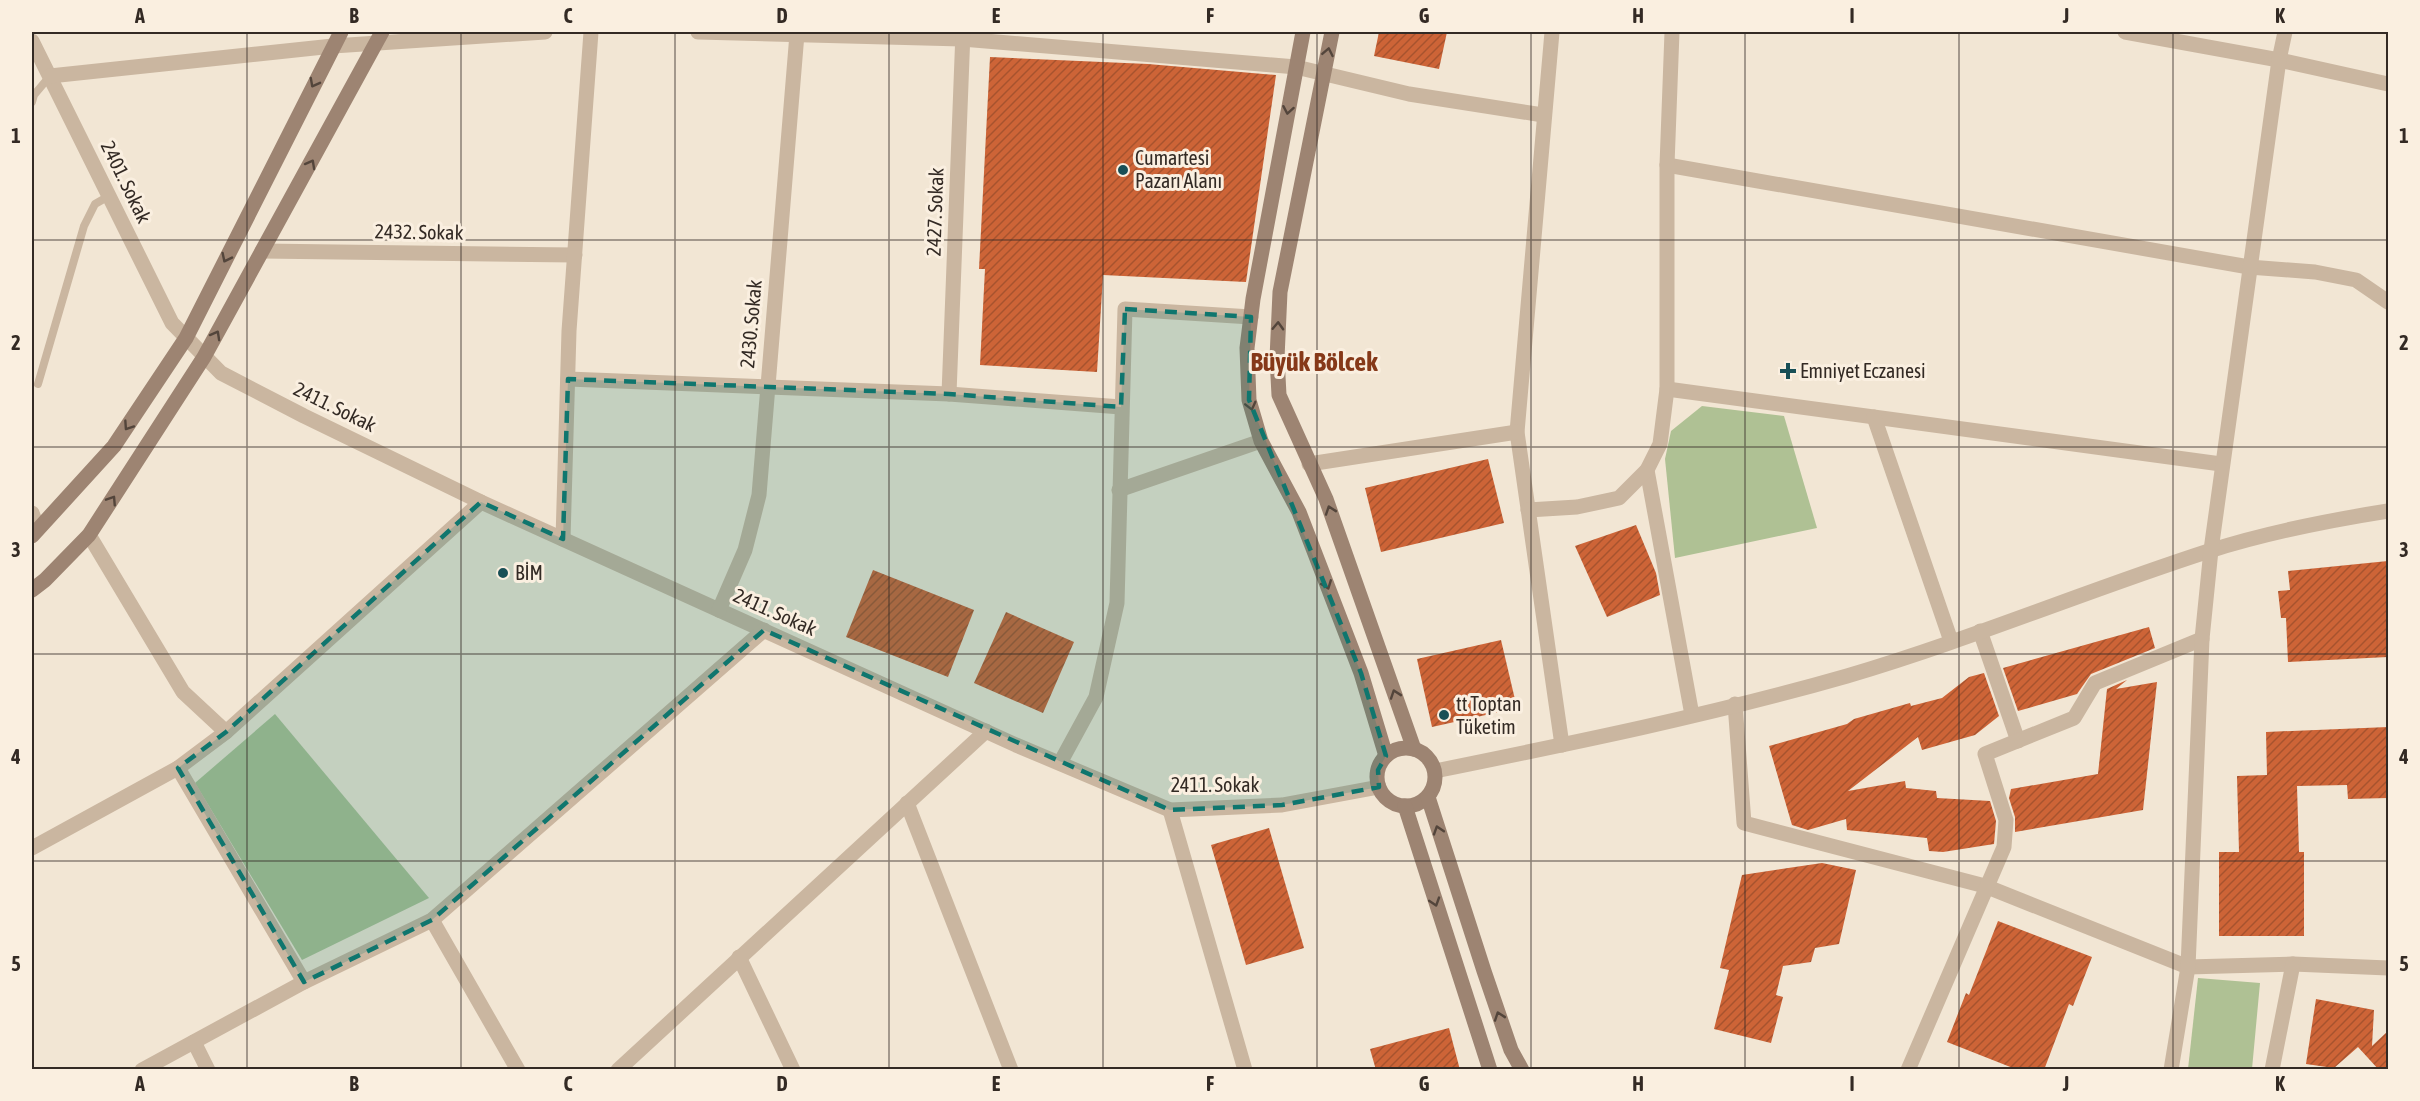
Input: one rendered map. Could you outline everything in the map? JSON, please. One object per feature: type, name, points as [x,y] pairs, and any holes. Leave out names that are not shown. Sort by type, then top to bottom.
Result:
[{"type":"main road","points":[[35,532],[114,446],[186,338],[341,32]]},
{"type":"main road","points":[[1303,32],[1251,317],[1247,348],[1249,400],[1262,441],[1299,512],[1361,673],[1386,756]]},
{"type":"main road","points":[[1332,32],[1280,292],[1277,358],[1279,395],[1326,499],[1414,749]]},
{"type":"main road","points":[[32,590],[45,580],[89,535],[204,357],[380,37]]},
{"type":"main road","points":[[1414,749],[1424,754],[1435,771],[1435,783],[1422,802],[1405,806],[1388,799],[1379,787],[1378,770],[1386,756],[1396,750],[1414,749]]},
{"type":"main road","points":[[1428,796],[1511,1050],[1522,1070]]},
{"type":"main road","points":[[1405,806],[1490,1070]]},
{"type":"street","points":[[50,76],[333,46],[380,37],[545,32]]},
{"type":"street","points":[[563,539],[568,380],[591,32]]},
{"type":"street","points":[[698,32],[962,35],[1296,67],[1409,94],[1543,115]]},
{"type":"street","points":[[1552,32],[1517,432],[1562,745]]},
{"type":"street","points":[[1528,510],[1577,507],[1618,498],[1647,470],[1660,444],[1666,389],[1666,165],[1672,32]]},
{"type":"street","points":[[2125,32],[2279,60],[2388,84]]},
{"type":"street","points":[[2171,1070],[2188,967],[2202,639],[2211,550],[2249,267],[2285,32]]},
{"type":"street","name":"2430. Sokak","points":[[719,610],[745,550],[759,495],[766,387],[797,34]]},
{"type":"street","name":"2427. Sokak","points":[[949,393],[962,35]]},
{"type":"street","name":"2401. Sokak","points":[[32,41],[172,323],[186,338]]},
{"type":"street","points":[[1666,165],[2249,267],[2315,272],[2356,280],[2388,302]]},
{"type":"street","name":"2432. Sokak","points":[[262,251],[575,255]]},
{"type":"street","points":[[1060,763],[1096,697],[1117,603],[1125,309],[1251,317]]},
{"type":"street","name":"2411. Sokak","points":[[186,338],[221,373],[481,502],[986,731],[1170,810],[1282,805],[1379,787]]},
{"type":"street","points":[[568,380],[949,393],[1121,407]]},
{"type":"street","points":[[1666,389],[2221,464]]},
{"type":"street","points":[[1874,417],[1951,641]]},
{"type":"street","points":[[1309,464],[1517,432]]},
{"type":"street","points":[[1119,490],[1262,441]]},
{"type":"street","points":[[1647,470],[1692,716]]},
{"type":"street","points":[[32,848],[178,768],[226,732],[481,502]]},
{"type":"street","points":[[1435,771],[1692,716],[1847,676],[2211,550],[2338,519],[2388,511]]},
{"type":"street","points":[[32,513],[35,532]]},
{"type":"street","points":[[89,535],[183,692],[226,732]]},
{"type":"street","points":[[142,1070],[304,982],[432,920],[764,630]]},
{"type":"street","points":[[1980,631],[2018,741]]},
{"type":"street","points":[[1908,1070],[1985,886],[2004,847],[2006,820],[1985,754],[2074,718],[2095,683],[2202,639]]},
{"type":"street","points":[[1735,704],[1744,823],[1985,886],[2188,967],[2293,964],[2388,968]]},
{"type":"street","points":[[618,1070],[986,731]]},
{"type":"street","points":[[178,768],[304,982]]},
{"type":"street","points":[[907,803],[1011,1070]]},
{"type":"street","points":[[1170,810],[1245,1070]]},
{"type":"street","points":[[432,920],[518,1070]]},
{"type":"street","points":[[739,957],[793,1070]]},
{"type":"street","points":[[2272,1070],[2293,964]]},
{"type":"street","points":[[194,1042],[208,1070]]},
{"type":"lane","points":[[32,102],[34,95],[50,76]]},
{"type":"lane","points":[[39,384],[84,226],[95,204],[109,196]]},
{"type":"highlighted area","points":[[1125,309],[1251,317],[1249,400],[1361,673],[1386,756],[1378,770],[1379,787],[1282,805],[1170,810],[764,630],[432,920],[304,982],[178,768],[226,732],[481,502],[563,539],[568,379],[949,394],[1121,407]]},
{"type":"green space","points":[[1702,406],[1784,416],[1817,528],[1675,558],[1665,459],[1671,431]]},
{"type":"green space","points":[[275,714],[429,898],[302,960],[195,783]]},
{"type":"green space","points":[[2198,978],[2260,983],[2252,1069],[2188,1069]]},
{"type":"building","points":[[1379,32],[1447,32],[1439,69],[1374,56]]},
{"type":"building","name":"Cumartesi Pazarı Alanı","points":[[990,57],[1148,64],[1276,75],[1246,282],[1103,275],[1097,372],[980,365],[985,269],[979,269]]},
{"type":"building","points":[[1488,459],[1504,523],[1381,552],[1365,488]]},
{"type":"building","points":[[1636,525],[1656,573],[1660,595],[1607,617],[1575,546]]},
{"type":"building","points":[[2388,561],[2388,657],[2288,662],[2286,618],[2281,618],[2278,591],[2290,590],[2288,571]]},
{"type":"building","points":[[873,570],[974,610],[948,677],[846,637]]},
{"type":"building","points":[[1006,612],[1074,642],[1043,713],[974,683]]},
{"type":"building","points":[[2149,627],[2155,648],[2091,674],[2077,694],[2018,711],[2003,668]]},
{"type":"building","points":[[1501,640],[1517,708],[1432,727],[1417,659]]},
{"type":"building","points":[[1984,673],[1999,716],[1975,735],[1922,750],[1918,737],[1848,791],[1905,781],[1906,788],[1936,791],[1937,798],[1990,801],[1996,821],[1994,844],[1943,852],[1929,851],[1927,838],[1847,830],[1846,819],[1808,830],[1792,825],[1769,746],[1910,703],[1911,706],[1942,698],[1969,677]]},
{"type":"building","points":[[2127,680],[2116,689],[2157,682],[2143,810],[2015,832],[2015,817],[2009,798],[2011,789],[2098,774],[2107,689]]},
{"type":"building","points":[[2388,727],[2388,798],[2348,799],[2347,785],[2297,786],[2299,852],[2304,852],[2304,936],[2219,936],[2219,852],[2239,852],[2237,776],[2267,775],[2266,732]]},
{"type":"building","points":[[1269,828],[1304,948],[1246,965],[1211,845]]},
{"type":"building","points":[[1822,863],[1856,870],[1839,944],[1815,948],[1811,962],[1783,966],[1776,995],[1783,997],[1771,1043],[1714,1029],[1729,970],[1720,968],[1742,875]]},
{"type":"building","points":[[1998,921],[2092,957],[2073,1006],[2069,1004],[2044,1070],[2018,1070],[1947,1042],[1966,993],[1969,995]]},
{"type":"building","points":[[2316,999],[2374,1010],[2372,1046],[2388,1031],[2388,1070],[2379,1070],[2358,1047],[2334,1068],[2306,1064]]},
{"type":"building","points":[[1449,1028],[1460,1070],[1376,1070],[1370,1049]]},
{"type":"place","name":"Cumartesi Pazarı Alanı","points":[[1123,170]]},
{"type":"place","name":"Emniyet Eczanesi","points":[[1788,371]]},
{"type":"place","name":"BİM","points":[[503,573]]},
{"type":"place","name":"tt Toptan Tüketim","points":[[1444,715]]},
{"type":"district","name":"Büyük Bölcek","points":[[1314,362]]}]
